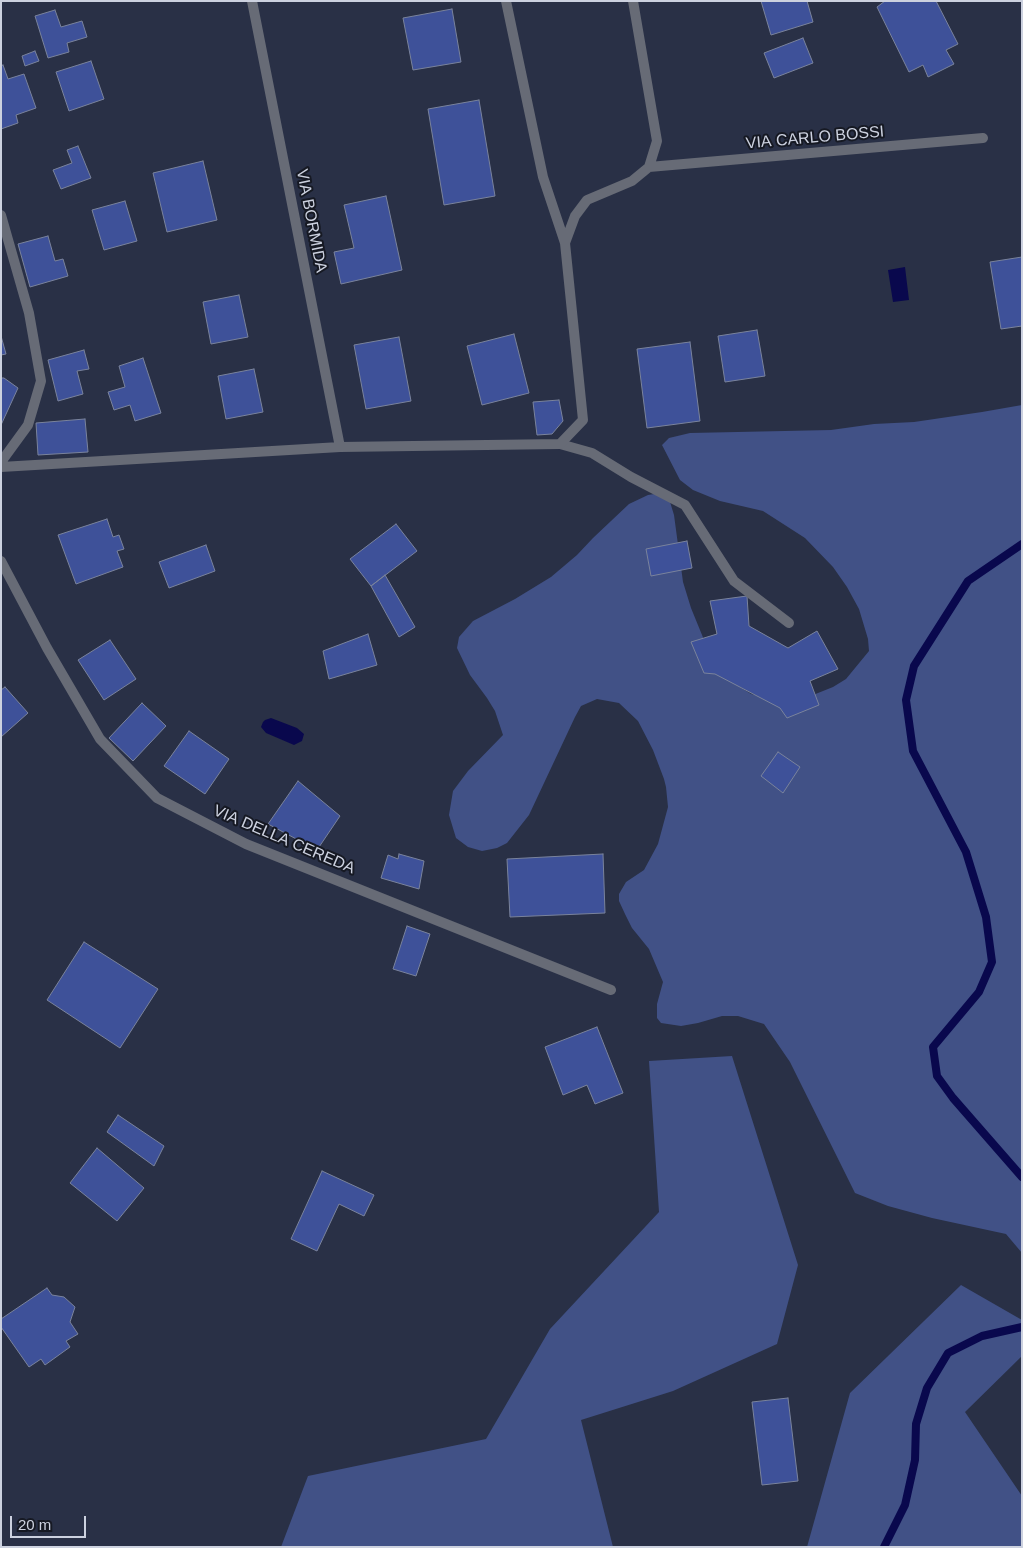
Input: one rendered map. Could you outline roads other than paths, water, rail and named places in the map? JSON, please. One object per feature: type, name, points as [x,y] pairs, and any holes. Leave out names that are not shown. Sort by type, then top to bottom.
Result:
[{"type":"street","name":"VIA BORMIDA","points":[[252,1],[340,447]]},
{"type":"street","points":[[506,1],[543,176],[565,243],[583,420],[560,444]]},
{"type":"street","points":[[565,243],[575,216],[587,200],[632,181],[649,167],[657,141],[633,1]]},
{"type":"street","name":"VIA CARLO BOSSI","points":[[649,167],[983,138]]},
{"type":"street","points":[[1,214],[29,313],[40,381],[28,425],[1,462]]},
{"type":"street","points":[[1,467],[340,447],[560,444],[592,453],[631,477],[685,505],[734,581],[789,623]]},
{"type":"street","name":"VIA DELLA CEREDA","points":[[1,561],[47,648],[100,739],[157,798],[246,844],[611,990]]},
{"type":"waterway","points":[[1022,544],[968,581],[914,666],[906,700],[913,751],[966,852],[986,917],[992,962],[979,992],[933,1047],[937,1076],[953,1098],[1022,1177]]},
{"type":"waterway","points":[[884,1547],[905,1505],[915,1460],[916,1424],[927,1388],[948,1353],[982,1336],[1022,1327]]}]
